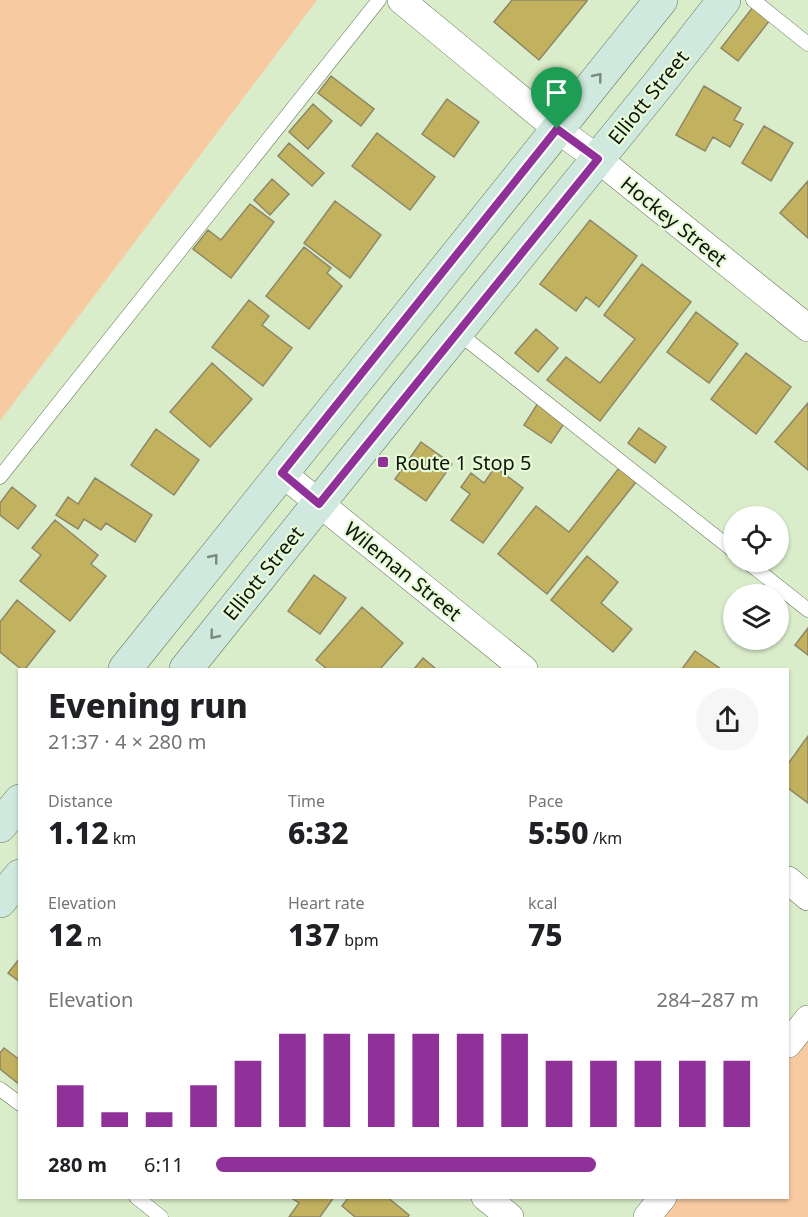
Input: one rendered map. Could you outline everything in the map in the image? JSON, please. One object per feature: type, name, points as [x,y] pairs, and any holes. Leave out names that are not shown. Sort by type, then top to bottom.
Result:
[{"type":"main road","points":[[126,668],[661,0]]},
{"type":"main road","name":"Elliott Street","points":[[187,668],[724,0]]},
{"type":"main road","points":[[0,901],[18,878]]},
{"type":"street","name":"Hockey Street","points":[[401,0],[557,129],[598,159],[808,328]]},
{"type":"street","name":"Wileman Street","points":[[282,473],[523,668]]},
{"type":"street","points":[[789,881],[808,897]]},
{"type":"street","points":[[789,1043],[808,1019]]},
{"type":"street","points":[[488,1199],[510,1217]]},
{"type":"street","points":[[647,1217],[661,1199]]},
{"type":"lane","points":[[0,477],[379,0]]},
{"type":"lane","points":[[753,0],[808,44]]},
{"type":"lane","points":[[457,332],[723,542]]},
{"type":"lane","points":[[760,572],[808,610]]},
{"type":"lane","points":[[0,1089],[18,1102]]},
{"type":"lane","points":[[138,1199],[161,1217]]},
{"type":"shaded area","points":[[0,0],[317,0],[0,421]]},
{"type":"shaded area","points":[[808,1032],[808,1217],[661,1217],[675,1199],[789,1199],[789,1057]]},
{"type":"building","points":[[512,0],[587,1],[539,60],[494,22]]},
{"type":"building","points":[[753,7],[770,20],[738,61],[721,48]]},
{"type":"building","points":[[331,76],[374,109],[361,126],[318,93]]},
{"type":"building","points":[[704,86],[741,108],[734,120],[743,124],[730,147],[713,137],[705,151],[676,135]]},
{"type":"building","points":[[447,99],[479,122],[454,157],[422,134]]},
{"type":"building","points":[[313,104],[332,121],[308,149],[289,132]]},
{"type":"building","points":[[764,126],[793,143],[771,181],[742,163]]},
{"type":"building","points":[[377,133],[435,177],[410,210],[352,166]]},
{"type":"building","points":[[289,143],[324,173],[312,186],[278,156]]},
{"type":"building","points":[[272,179],[289,194],[270,215],[254,200]]},
{"type":"building","points":[[808,181],[808,238],[780,213]]},
{"type":"building","points":[[335,201],[381,235],[350,278],[304,243]]},
{"type":"building","points":[[250,204],[274,222],[231,278],[193,249],[208,230],[221,240]]},
{"type":"building","points":[[590,220],[637,256],[599,307],[586,297],[576,311],[540,284]]},
{"type":"building","points":[[304,247],[331,268],[327,273],[342,286],[309,329],[266,296]]},
{"type":"building","points":[[642,264],[691,302],[600,421],[547,380],[566,357],[600,383],[635,339],[604,315]]},
{"type":"building","points":[[249,300],[269,316],[262,325],[292,348],[263,386],[212,347]]},
{"type":"building","points":[[696,312],[738,344],[709,383],[667,352]]},
{"type":"building","points":[[536,329],[558,348],[538,372],[515,353]]},
{"type":"building","points":[[746,353],[791,387],[756,434],[711,399]]},
{"type":"building","points":[[212,363],[252,399],[210,447],[170,412]]},
{"type":"building","points":[[538,403],[565,422],[551,443],[524,425]]},
{"type":"building","points":[[808,403],[808,470],[775,442]]},
{"type":"building","points":[[639,428],[666,447],[655,463],[628,443]]},
{"type":"building","points":[[156,429],[199,460],[174,495],[131,465]]},
{"type":"building","points":[[421,442],[452,464],[426,501],[395,479]]},
{"type":"building","points":[[495,467],[523,488],[483,543],[451,520],[470,494],[461,487],[471,473],[484,483]]},
{"type":"building","points":[[619,468],[636,482],[547,594],[498,554],[536,506],[569,532]]},
{"type":"building","points":[[95,478],[152,515],[135,542],[106,523],[101,530],[84,519],[78,529],[56,515],[68,497],[78,504]]},
{"type":"building","points":[[12,487],[36,506],[18,529],[0,515],[0,503]]},
{"type":"building","points":[[55,520],[98,555],[91,564],[106,576],[70,621],[20,581],[41,555],[32,548]]},
{"type":"building","points":[[587,556],[618,582],[601,603],[632,629],[613,652],[551,600]]},
{"type":"building","points":[[314,575],[346,598],[320,634],[288,611]]},
{"type":"building","points":[[17,600],[55,631],[26,668],[20,668],[0,652],[0,622]]},
{"type":"building","points":[[362,607],[403,643],[381,668],[326,668],[316,660]]},
{"type":"building","points":[[808,628],[808,655],[795,645]]},
{"type":"building","points":[[695,651],[720,668],[683,668]]},
{"type":"building","points":[[423,658],[435,668],[415,668]]},
{"type":"building","points":[[808,736],[808,803],[789,789],[789,763]]},
{"type":"building","points":[[18,960],[18,980],[8,973]]},
{"type":"building","points":[[4,1048],[18,1058],[18,1083],[0,1069],[0,1053]]},
{"type":"building","points":[[293,1199],[333,1199],[320,1217],[289,1217],[299,1203]]},
{"type":"building","points":[[347,1199],[389,1199],[409,1215],[408,1217],[355,1217],[342,1206]]},
{"type":"place","name":"Route 1 Stop 5","points":[[383,462]]},
{"type":"route","points":[[557,129],[598,159],[319,504],[282,473],[557,129]]}]
